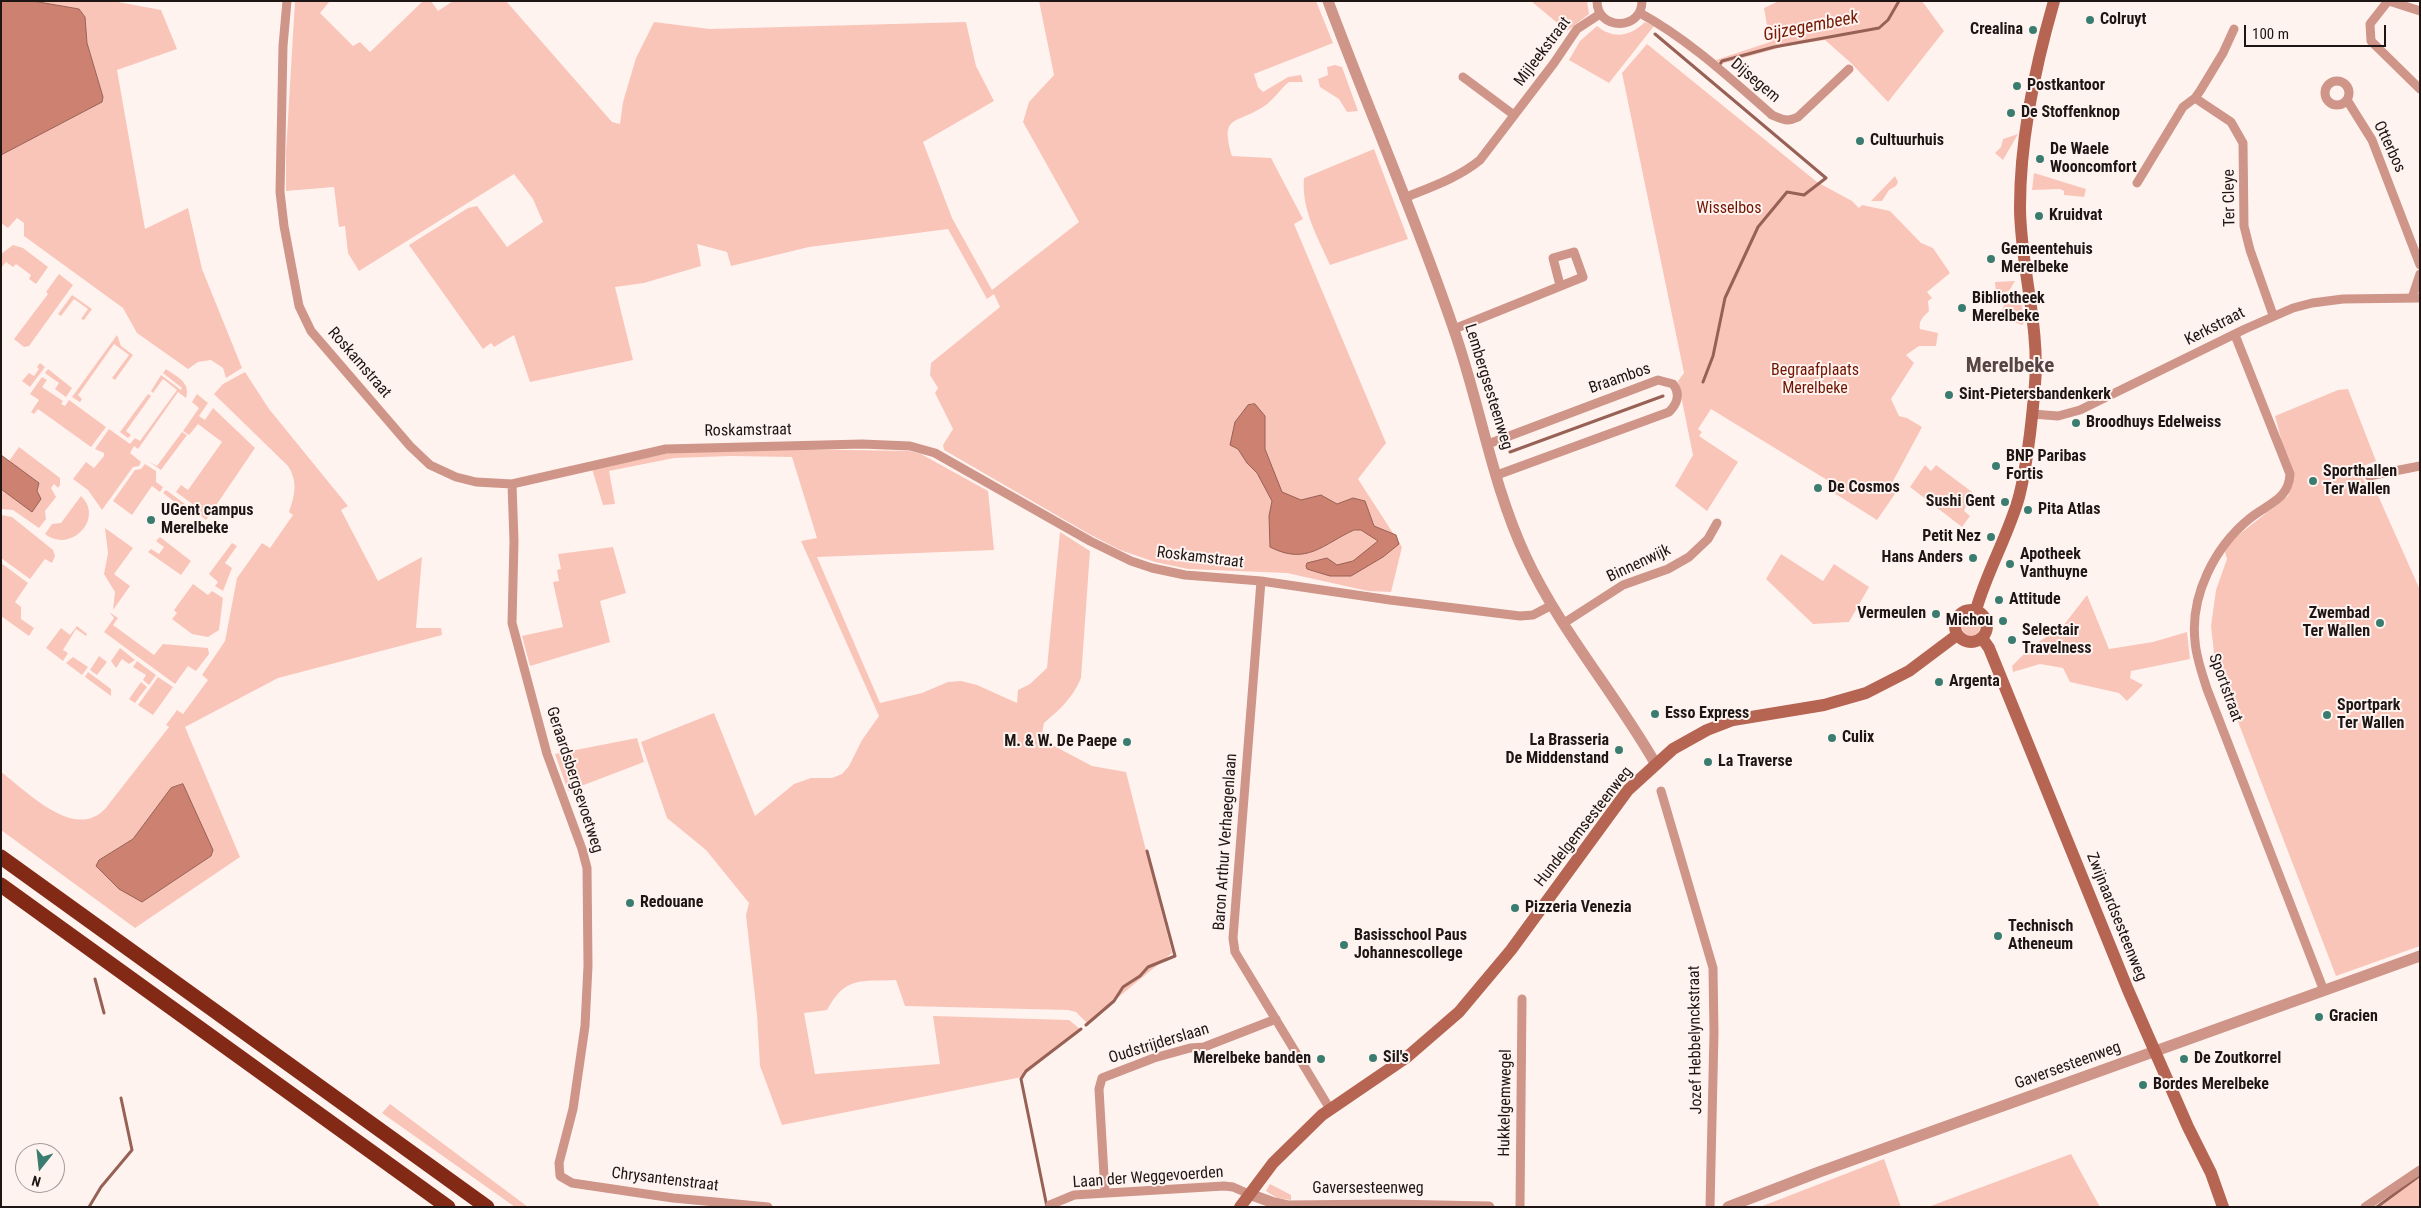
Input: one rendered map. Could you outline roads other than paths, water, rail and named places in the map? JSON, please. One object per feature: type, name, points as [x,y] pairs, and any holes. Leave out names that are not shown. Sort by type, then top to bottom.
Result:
[{"type":"highway","points":[[1,857],[487,1207]]},
{"type":"highway","points":[[1,885],[448,1207]]},
{"type":"main road","points":[[1976,610],[1985,580],[2004,538],[2019,497],[2032,414],[2035,367],[2020,207],[2031,100],[2054,1]]},
{"type":"main road","points":[[1966,610],[1976,610],[1985,617],[1988,622],[1988,629],[1982,638],[1971,643],[1957,635],[1955,623],[1957,618],[1966,610]]},
{"type":"main road","name":"Hundelgemsesteenweg","points":[[1240,1207],[1287,1148],[1330,1109],[1423,1045],[1459,1012],[1511,950],[1628,790],[1673,748],[1707,730],[1733,720],[1824,704],[1866,693],[1909,671],[1957,635]]},
{"type":"main road","name":"Zwijnaardsesteenweg","points":[[1982,638],[1990,648],[2124,980],[2223,1207]]},
{"type":"street","name":"Roskamstraat","points":[[288,1],[283,46],[280,192],[284,226],[302,314],[318,338],[410,446],[430,465],[470,481],[491,485],[512,484],[666,449],[862,444],[910,446],[935,453],[1090,541],[1130,561],[1185,575],[1261,580],[1390,600],[1520,616],[1534,615],[1552,605]]},
{"type":"street","name":"Lembergsesteenweg","points":[[1328,1],[1372,110],[1454,329],[1497,475],[1525,556],[1552,605],[1655,763]]},
{"type":"street","points":[[1597,1],[1600,14],[1611,23],[1618,25],[1634,20],[1640,13],[1642,1]]},
{"type":"street","points":[[2420,11],[2388,1],[2370,24],[2371,41],[2420,88]]},
{"type":"street","name":"Dijsegem","points":[[1640,13],[1657,22],[1717,68],[1772,115],[1781,119],[1789,121],[1798,117],[1848,69]]},
{"type":"street","name":"Mijleekstraat","points":[[1404,198],[1467,171],[1480,160],[1554,63],[1577,29],[1600,14]]},
{"type":"street","points":[[2137,182],[2183,107],[2196,98],[2223,53],[2234,29]]},
{"type":"street","points":[[1463,77],[1514,114]]},
{"type":"street","name":"Ter Cleye","points":[[2196,98],[2231,122],[2243,143],[2244,226],[2250,250],[2273,315]]},
{"type":"street","name":"Otterbos","points":[[2346,100],[2372,140],[2420,265]]},
{"type":"street","points":[[2416,298],[2420,274]]},
{"type":"street","points":[[1454,329],[1560,286]]},
{"type":"street","name":"Kerkstraat","points":[[2032,414],[2058,416],[2080,410],[2273,315],[2312,303],[2328,300],[2416,298]]},
{"type":"street","name":"Sportstraat","points":[[2235,335],[2290,474],[2290,484],[2285,493],[2249,519],[2219,551],[2207,575],[2197,608],[2195,640],[2205,681],[2324,991]]},
{"type":"street","name":"Braambos","points":[[1488,444],[1658,380],[1673,384],[1677,391],[1677,400],[1669,412],[1497,475]]},
{"type":"street","points":[[2369,476],[2420,466]]},
{"type":"street","name":"Geraardsbergsevoetweg","points":[[512,484],[514,556],[512,623],[547,754],[582,849],[587,868],[588,966],[584,1026],[572,1109],[559,1163],[560,1176]]},
{"type":"street","name":"Binnenwijk","points":[[1564,623],[1623,585],[1668,569],[1689,557],[1708,539],[1717,523]]},
{"type":"street","name":"Baron Arthur Verhaegenlaan","points":[[1261,580],[1233,938],[1235,952],[1330,1109]]},
{"type":"street","name":"Jozef Hebbelynckstraat","points":[[1661,791],[1713,968],[1714,1033],[1710,1207]]},
{"type":"street","name":"Gaversesteenweg","points":[[1728,1207],[1819,1172],[2420,956]]},
{"type":"street","name":"Hukkelgemwegel","points":[[1520,1207],[1522,999]]},
{"type":"street","name":"Oudstrijderslaan","points":[[1105,1193],[1099,1089],[1102,1078],[1154,1058],[1204,1047],[1276,1019]]},
{"type":"street","points":[[2365,1207],[2420,1170]]},
{"type":"street","name":"Chrysantenstraat","points":[[560,1176],[572,1183],[585,1185],[673,1198],[768,1207]]},
{"type":"street","name":"Laan der Weggevoerden","points":[[1050,1205],[1074,1196],[1224,1186],[1233,1186],[1249,1194]]},
{"type":"street","name":"Gaversesteenweg","points":[[1249,1194],[1274,1204],[1288,1206],[1390,1205],[1489,1207]]},
{"type":"waterway","name":"Gijzegembeek","points":[[1719,66],[1722,61],[1774,47],[1879,28],[1888,20],[1899,1]]},
{"type":"waterway","points":[[1655,34],[1826,178],[1804,195],[1787,192],[1758,227],[1725,298],[1713,356],[1703,382]]},
{"type":"waterway","points":[[1510,452],[1663,396]]},
{"type":"waterway","points":[[1086,1025],[1114,1001],[1123,987],[1140,976],[1148,967],[1175,956],[1147,851]]},
{"type":"waterway","points":[[95,979],[104,1013]]},
{"type":"waterway","points":[[1047,1207],[1021,1079],[1026,1071],[1081,1029]]},
{"type":"waterway","points":[[89,1207],[101,1187],[132,1150],[121,1098]]},
{"type":"waterway","points":[[2377,1207],[2419,1176]]},
{"type":"place","name":"Colruyt","points":[[2090,20]]},
{"type":"place","name":"Crealina","points":[[2033,30]]},
{"type":"place","name":"Postkantoor","points":[[2017,86]]},
{"type":"place","name":"De Stoffenknop","points":[[2011,113]]},
{"type":"place","name":"Cultuurhuis","points":[[1860,141]]},
{"type":"place","name":"De Waele Wooncomfort","points":[[2040,159]]},
{"type":"place","name":"Kruidvat","points":[[2039,216]]},
{"type":"place","name":"Gemeentehuis Merelbeke","points":[[1991,259]]},
{"type":"place","name":"Bibliotheek Merelbeke","points":[[1962,308]]},
{"type":"place","name":"Sint-Pietersbandenkerk","points":[[1949,395]]},
{"type":"place","name":"Broodhuys Edelweiss","points":[[2076,423]]},
{"type":"place","name":"BNP Paribas Fortis","points":[[1996,466]]},
{"type":"place","name":"Sporthallen Ter Wallen","points":[[2313,481]]},
{"type":"place","name":"De Cosmos","points":[[1818,488]]},
{"type":"place","name":"Sushi Gent","points":[[2005,502]]},
{"type":"place","name":"Pita Atlas","points":[[2028,510]]},
{"type":"place","name":"UGent campus Merelbeke","points":[[151,520]]},
{"type":"place","name":"Petit Nez","points":[[1991,537]]},
{"type":"place","name":"Hans Anders","points":[[1973,558]]},
{"type":"place","name":"Apotheek Vanthuyne","points":[[2010,564]]},
{"type":"place","name":"Attitude","points":[[1999,600]]},
{"type":"place","name":"Vermeulen","points":[[1936,614]]},
{"type":"place","name":"Michou","points":[[2003,621]]},
{"type":"place","name":"Zwembad Ter Wallen","points":[[2380,623]]},
{"type":"place","name":"Selectair Travelness","points":[[2012,640]]},
{"type":"place","name":"Argenta","points":[[1939,682]]},
{"type":"place","name":"Esso Express","points":[[1655,714]]},
{"type":"place","name":"Sportpark Ter Wallen","points":[[2327,715]]},
{"type":"place","name":"Culix","points":[[1832,738]]},
{"type":"place","name":"M. & W. De Paepe","points":[[1127,742]]},
{"type":"place","name":"La Brasseria De Middenstand","points":[[1619,750]]},
{"type":"place","name":"La Traverse","points":[[1708,762]]},
{"type":"place","name":"Redouane","points":[[630,903]]},
{"type":"place","name":"Pizzeria Venezia","points":[[1515,908]]},
{"type":"place","name":"Technisch Atheneum","points":[[1998,936]]},
{"type":"place","name":"Basisschool Paus Johannescollege","points":[[1344,945]]},
{"type":"place","name":"Gracien","points":[[2319,1017]]},
{"type":"place","name":"Sil's","points":[[1373,1058]]},
{"type":"place","name":"Merelbeke banden","points":[[1321,1059]]},
{"type":"place","name":"De Zoutkorrel","points":[[2184,1059]]},
{"type":"place","name":"Bordes Merelbeke","points":[[2143,1085]]},
{"type":"district","name":"Merelbeke","points":[[2010,367]]},
{"type":"park label","name":"Wisselbos","points":[[1729,209]]},
{"type":"park label","name":"Begraafplaats Merelbeke","points":[[1815,380]]}]
